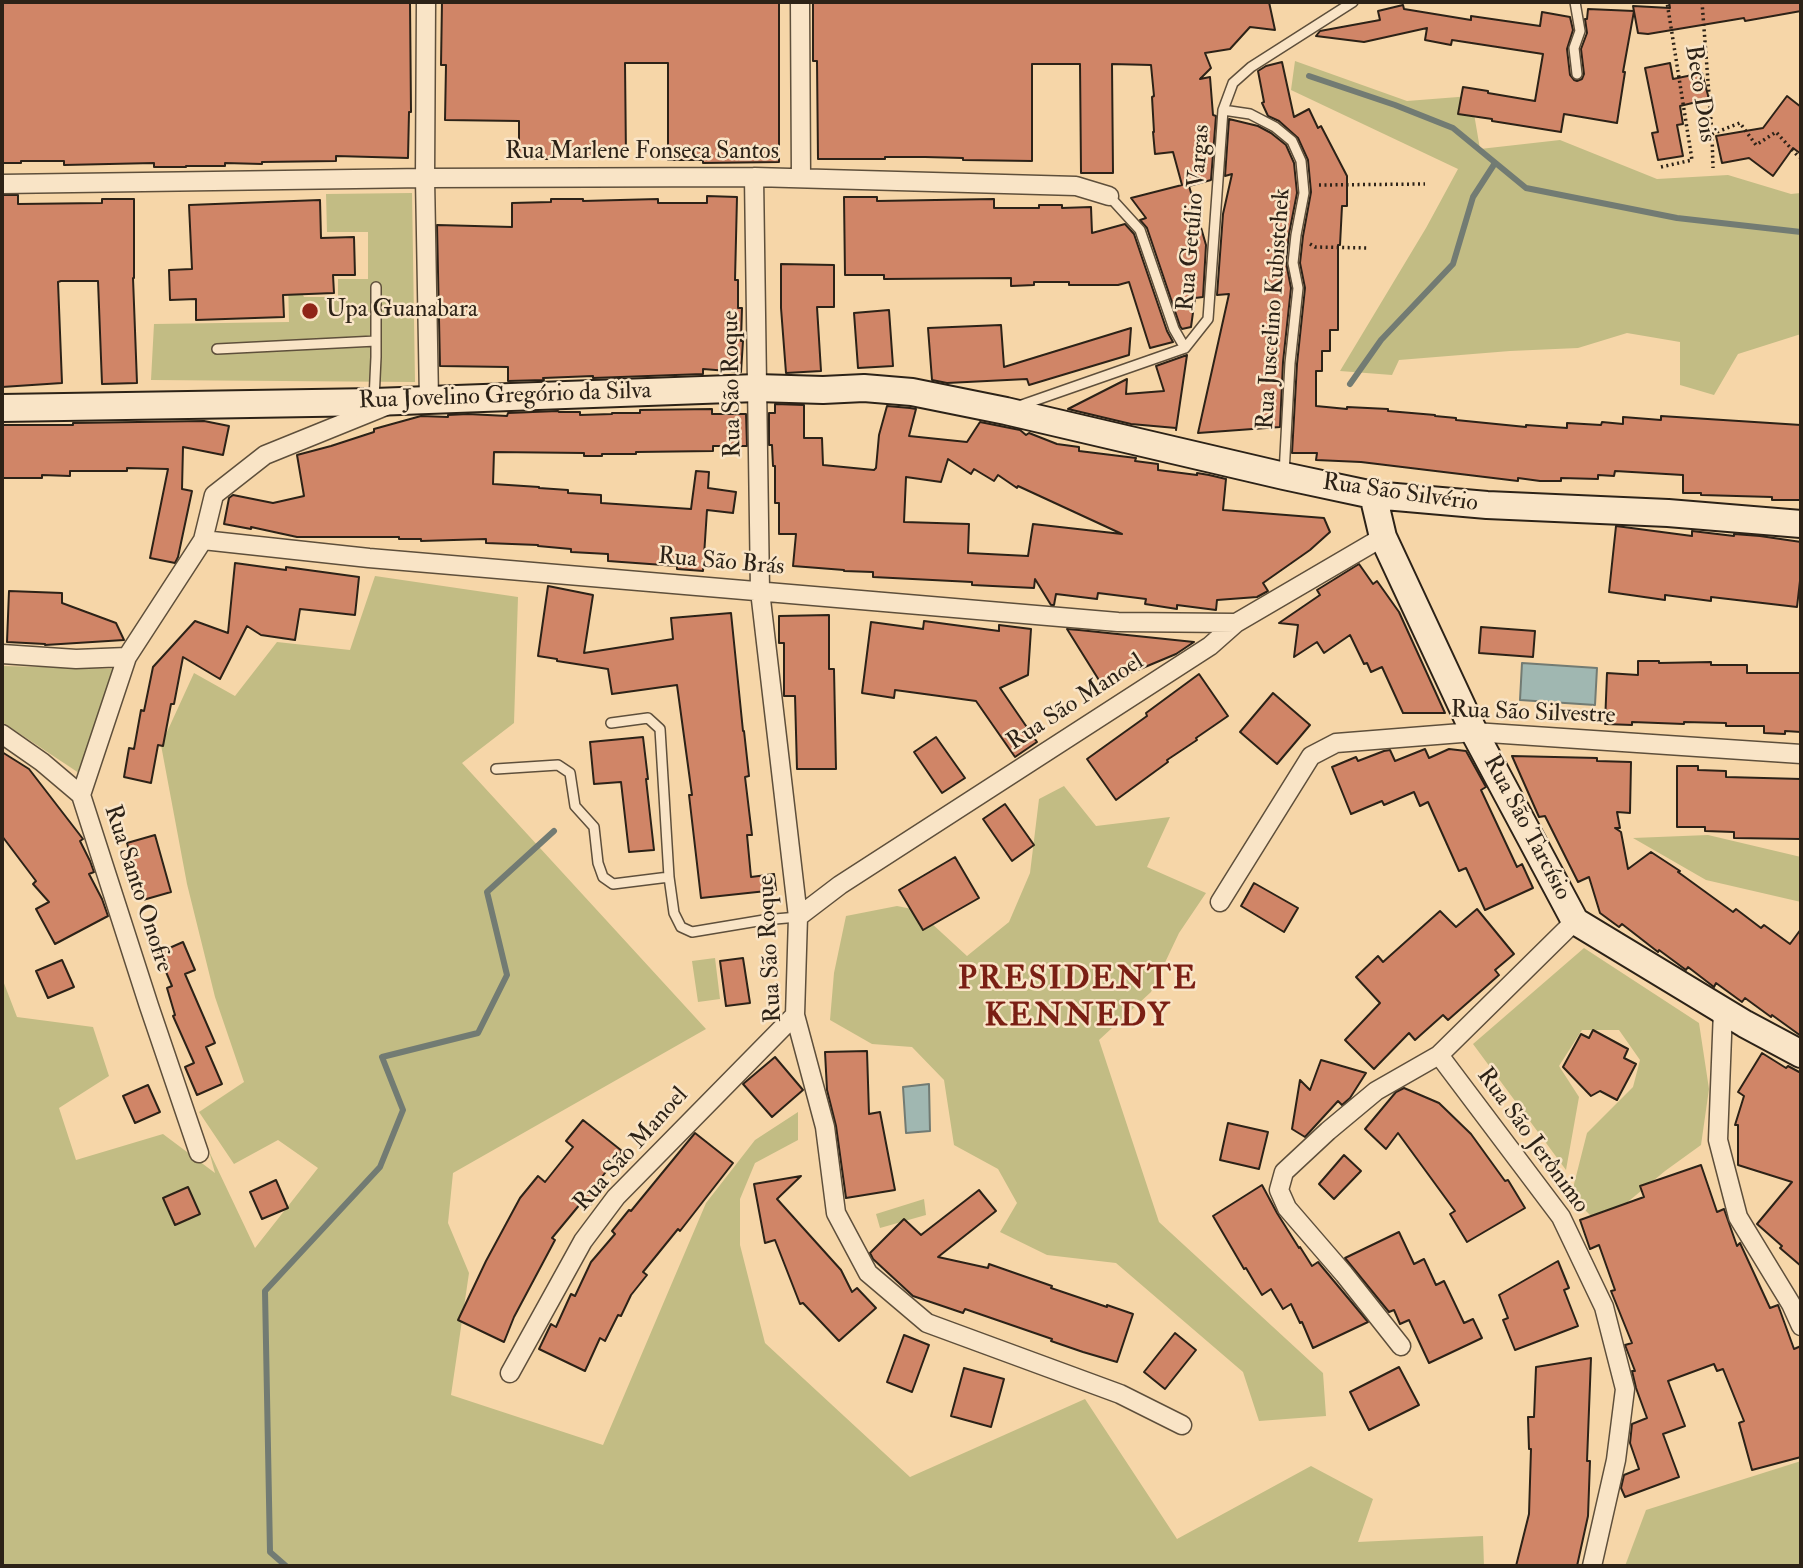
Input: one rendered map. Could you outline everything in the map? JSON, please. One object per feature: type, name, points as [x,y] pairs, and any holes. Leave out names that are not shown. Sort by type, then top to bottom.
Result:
[{"type":"street","points":[[426,2],[425,178],[429,400]]},
{"type":"street","points":[[800,2],[801,178]]},
{"type":"street","name":"Rua Marlene Fonseca Santos","points":[[2,184],[754,177],[1076,186],[1109,196]]},
{"type":"street","name":"Rua São Roque","points":[[754,177],[760,591],[798,917],[795,1015],[825,1127],[835,1213],[868,1273],[928,1323],[1120,1394],[1182,1424]]},
{"type":"street","name":"Rua Jovelino Gregório da Silva","points":[[2,408],[429,400],[757,388],[864,388],[912,392],[1006,411]]},
{"type":"street","name":"Rua Santo Onofre","points":[[199,1153],[81,795],[127,656],[202,540],[215,495],[265,455],[387,401]]},
{"type":"street","name":"Rua São Silvério","points":[[1006,411],[1373,495],[1487,505],[1668,513],[1801,524]]},
{"type":"street","name":"Rua São Tarcísio","points":[[1373,495],[1383,537],[1474,732],[1575,921],[1801,1054]]},
{"type":"street","name":"Rua São Manoel","points":[[798,917],[840,885],[1210,646],[1236,623],[1383,537]]},
{"type":"street","name":"Rua São Brás","points":[[202,540],[369,558],[1118,622],[1236,623]]},
{"type":"street","points":[[2,654],[76,659],[127,656]]},
{"type":"street","name":"Rua São Silvestre","points":[[1220,902],[1311,756],[1336,743],[1474,732],[1801,754]]},
{"type":"street","points":[[2,734],[42,762],[81,795]]},
{"type":"street","points":[[1401,1346],[1287,1208],[1279,1190],[1283,1172],[1376,1091],[1439,1055],[1575,921]]},
{"type":"street","points":[[1723,1010],[1718,1140],[1738,1217],[1796,1307],[1801,1326]]},
{"type":"street","name":"Rua São Manoel","points":[[510,1373],[583,1241],[616,1196],[795,1015]]},
{"type":"street","name":"Rua São Jerônimo","points":[[1439,1055],[1561,1217],[1604,1307],[1625,1389],[1616,1460],[1592,1566]]},
{"type":"lane","name":"Rua Getúlio Vargas","points":[[1006,411],[1185,348],[1208,319],[1223,110],[1233,83],[1251,67],[1353,2]]},
{"type":"lane","points":[[1575,2],[1580,31],[1574,48],[1577,74]]},
{"type":"lane","name":"Rua Juscelino Kubistchek","points":[[1223,110],[1250,114],[1275,127],[1292,141],[1301,161],[1304,193],[1293,263],[1298,288],[1283,476]]},
{"type":"lane","name":"Rua Marlene Fonseca Santos","points":[[1109,196],[1140,230],[1174,329],[1185,348]]},
{"type":"lane","points":[[376,287],[376,341],[387,401]]},
{"type":"lane","points":[[217,349],[376,341]]},
{"type":"lane","points":[[611,723],[648,718],[660,729],[669,877],[674,913],[681,927],[692,932],[798,917]]},
{"type":"lane","points":[[496,769],[558,765],[569,774],[575,806],[594,827],[598,863],[603,877],[613,884],[669,877]]},
{"type":"path","name":"Beco Dois","points":[[1661,167],[1692,160],[1667,2]]},
{"type":"path","points":[[1702,2],[1713,168]]},
{"type":"path","points":[[1712,134],[1740,122],[1756,145],[1776,132],[1801,158]]},
{"type":"path","points":[[1303,185],[1425,184]]},
{"type":"path","points":[[1296,235],[1315,247],[1369,248]]},
{"type":"shaded area","points":[[1295,61],[1407,101],[1471,96],[1480,149],[1560,140],[1657,179],[1728,175],[1791,194],[1801,193],[1801,334],[1738,354],[1714,395],[1680,385],[1680,342],[1627,333],[1578,348],[1399,360],[1392,375],[1340,371],[1426,228],[1458,169],[1291,90]]},
{"type":"shaded area","points":[[412,193],[415,382],[151,380],[154,324],[289,322],[288,279],[295,279],[304,297],[338,297],[338,279],[368,279],[368,232],[327,232],[326,194]]},
{"type":"shaded area","points":[[375,576],[518,597],[514,723],[462,763],[706,1029],[453,1173],[448,1223],[469,1273],[451,1395],[603,1445],[706,1203],[755,1140],[798,1112],[798,1140],[755,1163],[740,1199],[740,1245],[765,1343],[910,1477],[1085,1399],[1177,1539],[1311,1466],[1373,1499],[1358,1542],[1483,1536],[1484,1566],[2,1566],[2,978],[17,1017],[93,1027],[109,1076],[59,1108],[76,1160],[163,1134],[215,1173],[209,1151],[255,1248],[318,1168],[278,1140],[234,1164],[199,1112],[244,1082],[215,997],[187,884],[161,745],[194,673],[235,696],[277,642],[350,650]]},
{"type":"shaded area","points":[[2,666],[123,669],[88,779],[2,722]]},
{"type":"shaded area","points":[[1064,786],[1096,826],[1170,817],[1147,867],[1206,893],[1179,933],[1151,992],[1099,1040],[1159,1222],[1323,1373],[1326,1416],[1259,1421],[1243,1372],[1116,1263],[1047,1255],[1000,1232],[1017,1203],[998,1169],[954,1145],[944,1080],[912,1047],[872,1044],[830,1020],[834,973],[846,916],[897,906],[917,910],[967,956],[1009,922],[1030,873],[1039,799]]},
{"type":"shaded area","points":[[1708,835],[1801,857],[1801,902],[1706,880],[1633,838]]},
{"type":"shaded area","points":[[1584,948],[1699,1023],[1709,1089],[1701,1145],[1600,1225],[1571,1196],[1587,1133],[1633,1087],[1640,1060],[1619,1030],[1582,1030],[1559,1066],[1579,1097],[1566,1170],[1473,1044]]},
{"type":"shaded area","points":[[715,958],[720,999],[698,1002],[692,961]]},
{"type":"shaded area","points":[[924,1199],[926,1215],[880,1228],[876,1214]]},
{"type":"shaded area","points":[[1801,1461],[1801,1566],[1625,1566],[1646,1510]]},
{"type":"water","points":[[1522,663],[1597,668],[1595,705],[1520,700]]},
{"type":"water","points":[[929,1084],[930,1131],[906,1133],[903,1087]]},
{"type":"building","points":[[2,2],[410,2],[411,112],[408,158],[336,156],[336,161],[225,163],[225,166],[186,167],[154,167],[154,163],[64,165],[64,161],[2,163]]},
{"type":"building","points":[[442,2],[779,2],[779,162],[703,163],[703,160],[668,160],[668,63],[625,63],[626,158],[519,159],[519,121],[445,120],[446,65],[441,65]]},
{"type":"building","points":[[813,2],[1269,2],[1275,30],[1250,27],[1230,49],[1205,53],[1211,68],[1200,79],[1210,77],[1213,115],[1216,116],[1211,180],[1189,186],[1206,245],[1203,297],[1195,298],[1191,327],[1182,329],[1180,326],[1147,228],[1140,220],[1146,218],[1131,198],[1182,185],[1173,152],[1155,154],[1151,65],[1112,64],[1113,173],[1081,173],[1080,64],[1032,64],[1032,161],[925,157],[818,159],[817,61],[813,61]]},
{"type":"building","points":[[1669,2],[1801,2],[1801,11],[1745,21],[1744,18],[1648,34],[1638,33],[1633,6],[1670,8]]},
{"type":"building","points":[[1403,5],[1404,9],[1471,20],[1471,16],[1540,26],[1542,12],[1570,17],[1573,30],[1567,49],[1570,75],[1577,81],[1582,79],[1584,74],[1581,49],[1587,33],[1585,19],[1588,9],[1634,11],[1617,123],[1564,114],[1561,132],[1458,114],[1463,87],[1535,101],[1543,54],[1452,40],[1451,45],[1425,40],[1427,28],[1364,42],[1316,36],[1320,31],[1380,20],[1378,11]]},
{"type":"building","points":[[1282,62],[1294,117],[1309,109],[1347,176],[1347,206],[1342,206],[1338,245],[1338,330],[1330,330],[1330,351],[1322,351],[1322,371],[1316,371],[1316,406],[1388,409],[1456,420],[1526,427],[1567,428],[1567,423],[1623,424],[1623,417],[1661,420],[1661,416],[1801,425],[1801,500],[1683,493],[1683,475],[1615,471],[1614,476],[1598,475],[1598,479],[1561,478],[1561,481],[1540,481],[1518,478],[1518,481],[1361,462],[1316,460],[1317,453],[1292,453],[1305,288],[1300,263],[1311,192],[1308,160],[1298,138],[1279,121],[1268,116],[1262,103],[1264,102],[1258,71]]},
{"type":"building","points":[[1670,63],[1673,79],[1702,73],[1709,99],[1680,106],[1683,124],[1677,125],[1683,156],[1658,160],[1652,133],[1658,132],[1645,68]]},
{"type":"building","points":[[1787,96],[1801,107],[1801,154],[1793,148],[1773,176],[1749,158],[1722,163],[1716,136],[1763,128]]},
{"type":"building","points":[[1229,119],[1258,126],[1271,133],[1286,145],[1294,163],[1297,193],[1286,262],[1291,288],[1283,362],[1280,427],[1198,433],[1229,294],[1217,295],[1223,214],[1232,174],[1225,176]]},
{"type":"building","points":[[2,195],[18,195],[18,204],[102,203],[102,199],[134,199],[133,278],[137,383],[102,384],[98,281],[61,281],[58,282],[62,383],[2,387]]},
{"type":"building","points":[[707,196],[737,197],[735,280],[738,280],[738,308],[742,308],[741,372],[703,369],[703,374],[508,381],[508,367],[440,366],[437,225],[512,227],[512,203],[551,202],[551,199],[658,199],[658,203],[707,203]]},
{"type":"building","points":[[844,197],[877,197],[877,201],[994,199],[994,208],[1039,208],[1039,205],[1062,205],[1062,208],[1091,207],[1092,233],[1125,224],[1134,234],[1173,342],[1150,348],[1129,282],[1118,285],[1069,285],[1069,282],[1034,282],[1034,285],[1011,286],[1011,278],[884,279],[884,275],[845,275]]},
{"type":"building","points":[[320,200],[321,238],[354,237],[355,275],[333,275],[334,293],[283,295],[284,317],[196,320],[196,299],[170,300],[169,270],[192,269],[189,205]]},
{"type":"building","points":[[781,264],[834,265],[834,307],[817,307],[821,371],[786,373]]},
{"type":"building","points":[[889,310],[893,366],[858,368],[854,313]]},
{"type":"building","points":[[1001,325],[1004,367],[1131,328],[1129,355],[1029,385],[1027,379],[947,383],[932,380],[928,328]]},
{"type":"building","points":[[1187,355],[1176,430],[1131,424],[1068,409],[1127,379],[1126,394],[1164,391],[1156,366]]},
{"type":"building","points":[[775,404],[804,405],[804,438],[822,438],[823,465],[874,470],[887,406],[910,408],[916,409],[909,436],[967,442],[980,422],[1020,430],[1026,435],[1029,433],[1057,444],[1079,447],[1079,451],[1136,458],[1135,461],[1158,464],[1158,470],[1197,473],[1226,479],[1223,510],[1324,518],[1330,532],[1310,550],[1263,583],[1268,591],[1257,597],[1217,600],[1216,610],[1177,605],[1177,609],[1145,604],[1146,599],[1098,593],[1097,599],[1056,594],[1054,605],[1051,605],[1035,579],[1034,588],[972,585],[972,582],[873,577],[873,572],[793,566],[796,534],[779,534],[779,503],[775,503],[775,466],[772,445],[769,445],[769,413],[775,413]],"holes":[[[948,459],[971,474],[974,469],[994,481],[998,475],[1017,488],[1018,486],[1122,534],[1033,524],[1028,556],[968,553],[969,524],[904,522],[906,477],[941,482]]]},
{"type":"building","points":[[712,409],[712,414],[746,414],[747,446],[713,446],[713,451],[636,452],[602,456],[584,456],[584,453],[494,452],[493,484],[601,495],[601,503],[691,509],[696,471],[709,472],[708,488],[736,492],[733,513],[707,510],[703,571],[677,569],[677,566],[608,561],[608,554],[571,552],[571,549],[538,545],[486,543],[486,539],[421,541],[399,537],[297,537],[224,524],[229,498],[233,495],[273,503],[304,496],[297,455],[421,416],[507,416],[508,413],[558,411],[580,412],[580,415],[640,413],[640,410]]},
{"type":"building","points":[[204,421],[229,426],[223,455],[183,447],[182,489],[192,491],[175,563],[150,558],[168,469],[70,471],[70,476],[2,478],[2,425]]},
{"type":"building","points":[[1616,526],[1692,536],[1692,531],[1801,542],[1797,607],[1711,597],[1711,601],[1665,595],[1665,600],[1609,592]]},
{"type":"building","points":[[235,563],[359,577],[355,615],[300,609],[295,640],[261,635],[247,626],[220,679],[183,657],[174,704],[171,704],[163,746],[158,745],[151,783],[124,777],[129,748],[134,749],[153,667],[195,621],[228,633]]},
{"type":"building","points":[[1359,564],[1373,584],[1377,581],[1399,612],[1445,713],[1403,713],[1382,667],[1371,672],[1367,663],[1364,664],[1350,635],[1324,653],[1317,642],[1294,657],[1298,625],[1279,623],[1320,595],[1317,590]]},
{"type":"building","points":[[548,586],[593,595],[584,653],[673,639],[671,618],[731,613],[749,776],[745,777],[752,835],[747,835],[751,877],[774,874],[776,890],[701,898],[689,795],[692,795],[677,685],[612,694],[608,669],[538,656]]},
{"type":"building","points":[[9,591],[62,593],[62,603],[116,623],[124,640],[45,645],[7,642]]},
{"type":"building","points":[[829,615],[829,669],[834,669],[836,769],[797,769],[795,696],[784,696],[784,643],[779,643],[779,616]]},
{"type":"building","points":[[924,621],[999,631],[999,625],[1031,629],[1028,675],[1000,688],[1037,742],[1015,757],[976,701],[895,690],[894,698],[862,693],[871,622],[923,629]]},
{"type":"building","points":[[1481,627],[1535,631],[1533,657],[1479,653]]},
{"type":"building","points":[[1067,629],[1194,642],[1176,654],[1102,685]]},
{"type":"building","points":[[1638,661],[1711,662],[1711,665],[1747,665],[1747,673],[1801,673],[1801,732],[1764,733],[1764,726],[1726,726],[1726,723],[1605,724],[1607,673],[1638,675]]},
{"type":"building","points":[[1199,674],[1228,716],[1116,800],[1087,759]]},
{"type":"building","points":[[1273,693],[1310,725],[1277,764],[1240,732]]},
{"type":"building","points":[[643,737],[654,850],[629,852],[621,782],[594,784],[590,742]]},
{"type":"building","points":[[936,737],[965,778],[942,793],[914,752]]},
{"type":"building","points":[[1425,749],[1429,758],[1449,749],[1466,751],[1486,787],[1481,790],[1517,867],[1522,864],[1533,888],[1485,910],[1466,868],[1459,871],[1428,802],[1420,806],[1414,792],[1384,805],[1382,801],[1351,814],[1332,767],[1356,757],[1358,761],[1390,750],[1395,761]]},
{"type":"building","points":[[2,752],[29,769],[83,839],[80,841],[94,872],[89,874],[108,916],[55,944],[36,909],[49,902],[33,884],[36,881],[2,836]]},
{"type":"building","points":[[1512,756],[1597,758],[1597,761],[1631,762],[1630,813],[1617,812],[1620,828],[1615,828],[1621,832],[1628,869],[1651,852],[1733,912],[1736,909],[1761,928],[1764,925],[1790,944],[1801,929],[1801,1036],[1745,998],[1742,1002],[1716,983],[1714,987],[1688,967],[1686,970],[1622,924],[1619,927],[1600,913],[1589,877],[1578,882],[1545,816],[1539,817]]},
{"type":"building","points":[[1677,766],[1698,766],[1698,770],[1726,771],[1726,777],[1801,779],[1801,839],[1734,838],[1734,832],[1705,831],[1705,827],[1677,827]]},
{"type":"building","points":[[1005,804],[1034,845],[1012,861],[983,819]]},
{"type":"building","points":[[155,835],[171,892],[143,900],[127,843]]},
{"type":"building","points":[[955,857],[979,898],[923,930],[899,890]]},
{"type":"building","points":[[1254,883],[1298,908],[1284,932],[1241,906]]},
{"type":"building","points":[[1477,909],[1514,954],[1495,970],[1499,975],[1448,1020],[1443,1015],[1415,1040],[1409,1033],[1374,1069],[1345,1040],[1380,1003],[1356,977],[1378,956],[1383,962],[1440,911],[1456,927]]},
{"type":"building","points":[[183,942],[195,970],[185,974],[215,1043],[206,1047],[222,1084],[197,1095],[185,1067],[194,1063],[173,1016],[175,1015],[167,988],[172,986],[158,953]]},
{"type":"building","points":[[743,958],[750,1003],[726,1006],[720,961]]},
{"type":"building","points":[[62,960],[74,987],[48,998],[36,971]]},
{"type":"building","points":[[1593,1030],[1628,1049],[1624,1058],[1636,1064],[1617,1100],[1600,1091],[1591,1096],[1563,1067],[1581,1034],[1589,1038]]},
{"type":"building","points":[[867,1051],[869,1114],[880,1112],[895,1190],[846,1198],[836,1126],[827,1090],[825,1052]]},
{"type":"building","points":[[1762,1053],[1786,1068],[1788,1066],[1801,1073],[1801,1266],[1757,1224],[1792,1182],[1738,1165],[1738,1125],[1735,1125],[1744,1096],[1738,1092]]},
{"type":"building","points":[[775,1057],[803,1090],[772,1117],[743,1084]]},
{"type":"building","points":[[1321,1060],[1366,1073],[1350,1098],[1342,1105],[1338,1101],[1305,1137],[1292,1129],[1300,1080],[1310,1090]]},
{"type":"building","points":[[148,1085],[160,1112],[135,1123],[123,1096]]},
{"type":"building","points":[[1404,1088],[1439,1103],[1471,1134],[1505,1181],[1508,1180],[1525,1208],[1467,1242],[1450,1214],[1455,1211],[1398,1133],[1386,1149],[1365,1129],[1396,1092]]},
{"type":"building","points":[[583,1120],[622,1151],[598,1182],[605,1187],[588,1208],[581,1203],[552,1238],[555,1240],[514,1317],[504,1342],[458,1320],[520,1198],[538,1176],[545,1182],[573,1147],[566,1141]]},
{"type":"building","points":[[1228,1123],[1268,1132],[1259,1169],[1220,1160]]},
{"type":"building","points":[[695,1133],[733,1163],[680,1231],[678,1229],[643,1272],[647,1275],[631,1295],[621,1316],[618,1315],[605,1341],[600,1338],[585,1371],[539,1349],[551,1324],[556,1327],[571,1294],[575,1296],[591,1262],[615,1234],[612,1231]]},
{"type":"building","points":[[1344,1155],[1361,1171],[1334,1199],[1319,1184]]},
{"type":"building","points":[[1701,1165],[1717,1212],[1724,1209],[1737,1246],[1740,1243],[1770,1308],[1778,1305],[1794,1349],[1801,1346],[1801,1457],[1752,1470],[1739,1423],[1744,1421],[1723,1369],[1717,1371],[1714,1364],[1668,1381],[1685,1426],[1663,1434],[1679,1477],[1625,1497],[1621,1488],[1624,1475],[1639,1469],[1630,1443],[1632,1424],[1647,1418],[1625,1345],[1632,1343],[1611,1291],[1615,1290],[1599,1245],[1590,1249],[1580,1220],[1644,1197],[1640,1186]]},
{"type":"building","points":[[801,1176],[777,1199],[841,1270],[852,1292],[857,1288],[876,1308],[839,1341],[803,1303],[800,1304],[775,1240],[765,1243],[754,1184]]},
{"type":"building","points":[[276,1180],[288,1208],[262,1219],[250,1192]]},
{"type":"building","points":[[1262,1185],[1312,1266],[1318,1262],[1368,1322],[1313,1348],[1291,1304],[1283,1309],[1271,1289],[1262,1295],[1213,1216]]},
{"type":"building","points":[[188,1187],[200,1214],[175,1225],[163,1198]]},
{"type":"building","points":[[979,1190],[996,1211],[938,1257],[988,1268],[989,1264],[1052,1286],[1051,1288],[1133,1314],[1117,1362],[965,1309],[963,1313],[913,1296],[873,1259],[870,1253],[904,1219],[921,1235]]},
{"type":"building","points":[[1399,1232],[1414,1264],[1424,1259],[1436,1285],[1444,1281],[1464,1323],[1473,1319],[1482,1338],[1429,1363],[1409,1320],[1400,1324],[1394,1310],[1389,1312],[1345,1258]]},
{"type":"building","points":[[1558,1261],[1569,1288],[1564,1290],[1578,1326],[1515,1350],[1503,1320],[1508,1318],[1499,1295]]},
{"type":"building","points":[[1175,1333],[1196,1350],[1165,1389],[1144,1372]]},
{"type":"building","points":[[904,1335],[929,1345],[912,1392],[887,1382]]},
{"type":"building","points":[[1591,1358],[1588,1516],[1577,1566],[1516,1566],[1529,1514],[1531,1449],[1528,1417],[1534,1417],[1536,1367]]},
{"type":"building","points":[[1399,1367],[1419,1405],[1369,1430],[1350,1392]]},
{"type":"building","points":[[964,1368],[1004,1379],[991,1427],[951,1416]]},
{"type":"waterway","points":[[1309,76],[1453,128],[1526,188],[1677,218],[1801,232]]},
{"type":"waterway","points":[[1350,384],[1381,340],[1453,264],[1473,197],[1495,163]]},
{"type":"waterway","points":[[286,1566],[270,1552],[265,1291],[380,1167],[403,1110],[382,1057],[478,1033],[507,975],[487,892],[554,831]]},
{"type":"place","name":"Upa Guanabara","points":[[310,311]]},
{"type":"district","name":"PRESIDENTE KENNEDY","points":[[1078,1000]]}]
